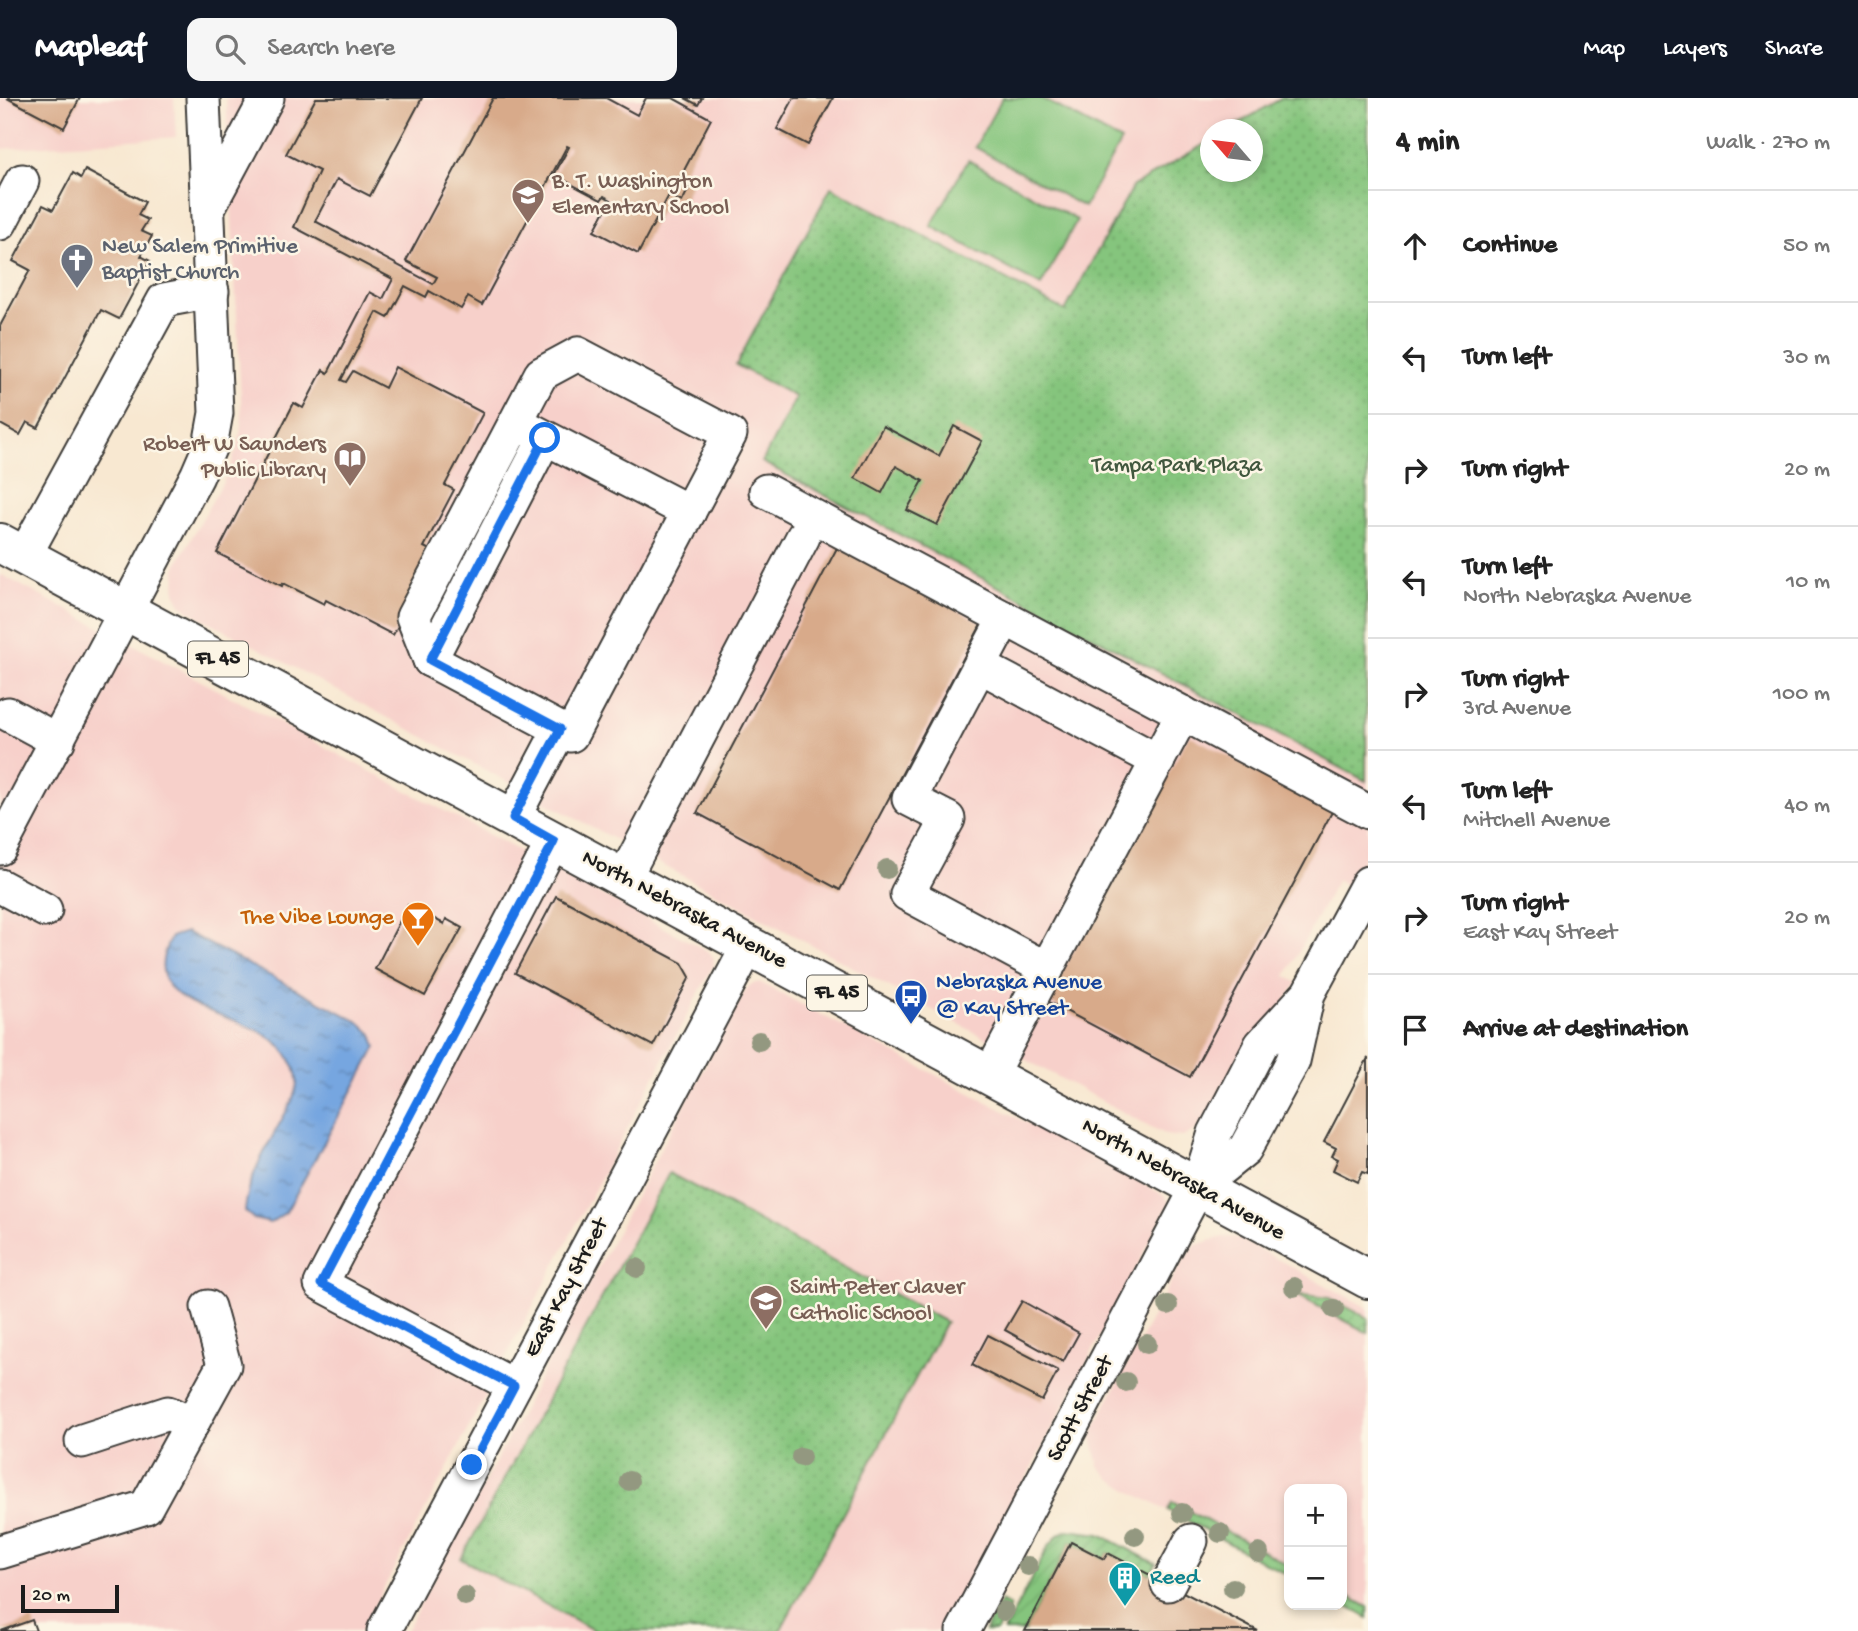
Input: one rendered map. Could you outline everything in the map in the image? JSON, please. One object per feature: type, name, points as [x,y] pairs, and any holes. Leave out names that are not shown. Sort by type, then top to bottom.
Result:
[{"type":"main road","name":"North Nebraska Avenue","points":[[12,549],[1368,1279]]},
{"type":"street","points":[[0,848],[128,611],[210,446],[216,413],[203,98]]},
{"type":"street","points":[[208,208],[267,98]]},
{"type":"street","points":[[0,223],[22,181]]},
{"type":"street","points":[[12,549],[164,300],[212,291]]},
{"type":"street","points":[[578,354],[730,434],[689,512],[571,735],[430,660],[413,617],[541,374],[578,354]]},
{"type":"street","points":[[516,423],[689,512]]},
{"type":"street","points":[[430,660],[545,438]]},
{"type":"street","points":[[766,491],[1368,812]]},
{"type":"street","points":[[624,878],[803,537]]},
{"type":"street","points":[[1005,618],[909,799],[948,819],[907,894],[1047,968]]},
{"type":"street","points":[[980,666],[1158,761]]},
{"type":"street","points":[[990,1075],[1183,713]]},
{"type":"street","points":[[3,718],[58,741]]},
{"type":"street","points":[[513,818],[560,729]]},
{"type":"street","points":[[514,1386],[321,1284],[554,841]]},
{"type":"street","name":"Scott Street","points":[[963,1631],[1199,1187],[1215,1133],[1261,1045],[1308,994],[1368,883]]},
{"type":"street","points":[[0,886],[45,910]]},
{"type":"street","name":"East Kay Street","points":[[384,1631],[749,945]]},
{"type":"street","points":[[0,1552],[146,1507],[224,1366],[208,1307]]},
{"type":"street","points":[[82,1441],[168,1413],[192,1424]]},
{"type":"street","points":[[1168,1584],[1191,1541]]},
{"type":"shaded area","points":[[0,98],[174,98],[176,137],[0,149]]},
{"type":"shaded area","points":[[226,98],[1368,98],[1368,850],[1349,886],[1337,880],[1286,976],[1297,983],[1207,1123],[1183,1137],[1166,1135],[189,611],[180,603],[175,592],[176,566],[228,473],[239,442],[242,419]]},
{"type":"shaded area","points":[[0,574],[709,952],[714,958],[713,966],[361,1631],[0,1631]]},
{"type":"shaded area","points":[[759,982],[1164,1195],[1170,1203],[946,1631],[406,1631],[743,994],[750,985]]},
{"type":"shaded area","points":[[1223,1237],[1238,1238],[1368,1308],[1368,1618],[1347,1607],[1347,1484],[1284,1484],[1284,1573],[1128,1490],[1111,1479],[1099,1466],[1092,1438],[1096,1424],[1181,1263],[1196,1245]]},
{"type":"green space","points":[[1002,98],[1041,98],[1121,141],[1084,207],[975,147]]},
{"type":"green space","name":"Tampa Park Plaza","points":[[1282,98],[1368,98],[1366,781],[762,462],[796,397],[736,365],[831,187],[1065,311],[1133,186],[1200,147],[1200,182],[1263,182],[1263,119],[1246,119]]},
{"type":"green space","points":[[968,160],[1077,220],[1041,286],[931,226]]},
{"type":"green space","name":"Saint Peter Claver Catholic School","points":[[669,1173],[946,1322],[780,1631],[595,1631],[461,1559]]},
{"type":"green space","points":[[1295,1294],[1329,1298],[1368,1318],[1368,1333]]},
{"type":"green space","points":[[1172,1502],[1284,1562],[1284,1573],[1168,1510]]},
{"type":"green space","points":[[1068,1530],[1100,1534],[1156,1564],[1150,1575],[1108,1553],[1104,1559],[1071,1542],[1025,1631],[1004,1631],[1048,1547],[1058,1535]]},
{"type":"green space","points":[[1347,1596],[1368,1607],[1368,1618],[1347,1607]]},
{"type":"green space","points":[[1001,1601],[1010,1606],[997,1631],[985,1631]]},
{"type":"water","points":[[186,932],[359,1022],[372,1034],[376,1047],[286,1212],[270,1223],[254,1219],[245,1211],[249,1187],[293,1099],[297,1084],[296,1072],[287,1054],[272,1039],[181,997],[167,982],[162,963],[171,937]]},
{"type":"building","points":[[7,98],[80,98],[64,128]]},
{"type":"building","points":[[316,98],[422,98],[370,196],[337,179],[315,221],[433,284],[437,277],[406,261],[493,98],[606,98],[637,115],[646,98],[673,98],[711,119],[680,178],[691,184],[682,202],[669,195],[638,254],[594,231],[611,200],[604,196],[601,200],[554,175],[569,147],[567,146],[482,305],[468,297],[461,309],[429,291],[426,297],[405,286],[388,318],[377,312],[341,380],[346,382],[353,371],[385,388],[395,367],[483,413],[445,485],[454,490],[424,547],[458,565],[412,601],[393,635],[326,600],[324,604],[283,583],[282,586],[217,553],[294,403],[303,408],[323,370],[328,373],[370,292],[383,299],[393,279],[294,227],[319,171],[286,154]]},
{"type":"building","points":[[685,98],[702,98],[698,105]]},
{"type":"building","points":[[794,98],[833,98],[808,145],[777,129]]},
{"type":"building","name":"New Salem Primitive Baptist Church","points":[[85,170],[145,202],[138,215],[148,220],[141,231],[152,236],[141,256],[150,261],[119,319],[101,310],[38,428],[27,422],[20,435],[0,424],[0,326],[30,270],[13,261],[43,205],[53,210],[73,173],[81,178]]},
{"type":"building","points":[[883,426],[939,456],[954,426],[982,441],[937,525],[907,510],[923,481],[896,466],[882,493],[855,478]]},
{"type":"building","points":[[838,546],[982,623],[840,890],[697,813]]},
{"type":"building","points":[[1189,735],[1332,812],[1190,1077],[1047,1001]]},
{"type":"building","points":[[556,896],[682,963],[690,977],[653,1046],[515,973]]},
{"type":"building","name":"The Vibe Lounge","points":[[408,905],[444,924],[446,919],[462,928],[425,996],[375,969]]},
{"type":"building","points":[[1368,1058],[1368,1174],[1362,1172],[1357,1182],[1333,1170],[1338,1159],[1332,1156],[1336,1148],[1324,1142]]},
{"type":"building","points":[[1022,1301],[1079,1333],[1063,1362],[1005,1330]]},
{"type":"building","points":[[988,1335],[1058,1371],[1042,1401],[972,1365]]},
{"type":"building","name":"Reed","points":[[1071,1542],[1104,1559],[1108,1553],[1258,1631],[1025,1631]]},
{"type":"building","points":[[32,1620],[36,1631],[1,1631]]},
{"type":"place","name":"B. T. Washington Elementary School","points":[[528,225]]},
{"type":"place","name":"New Salem Primitive Baptist Church","points":[[77,290]]},
{"type":"place","name":"Robert W Saunders Public Library","points":[[350,488]]},
{"type":"place","name":"The Vibe Lounge","points":[[418,948]]},
{"type":"place","name":"Nebraska Avenue @ Kay Street","points":[[911,1026]]},
{"type":"place","name":"Saint Peter Claver Catholic School","points":[[766,1331]]},
{"type":"place","name":"Reed","points":[[1125,1608]]},
{"type":"route","points":[[472,1465],[514,1386],[321,1284],[554,841],[513,818],[560,729],[430,660],[545,438]]}]
